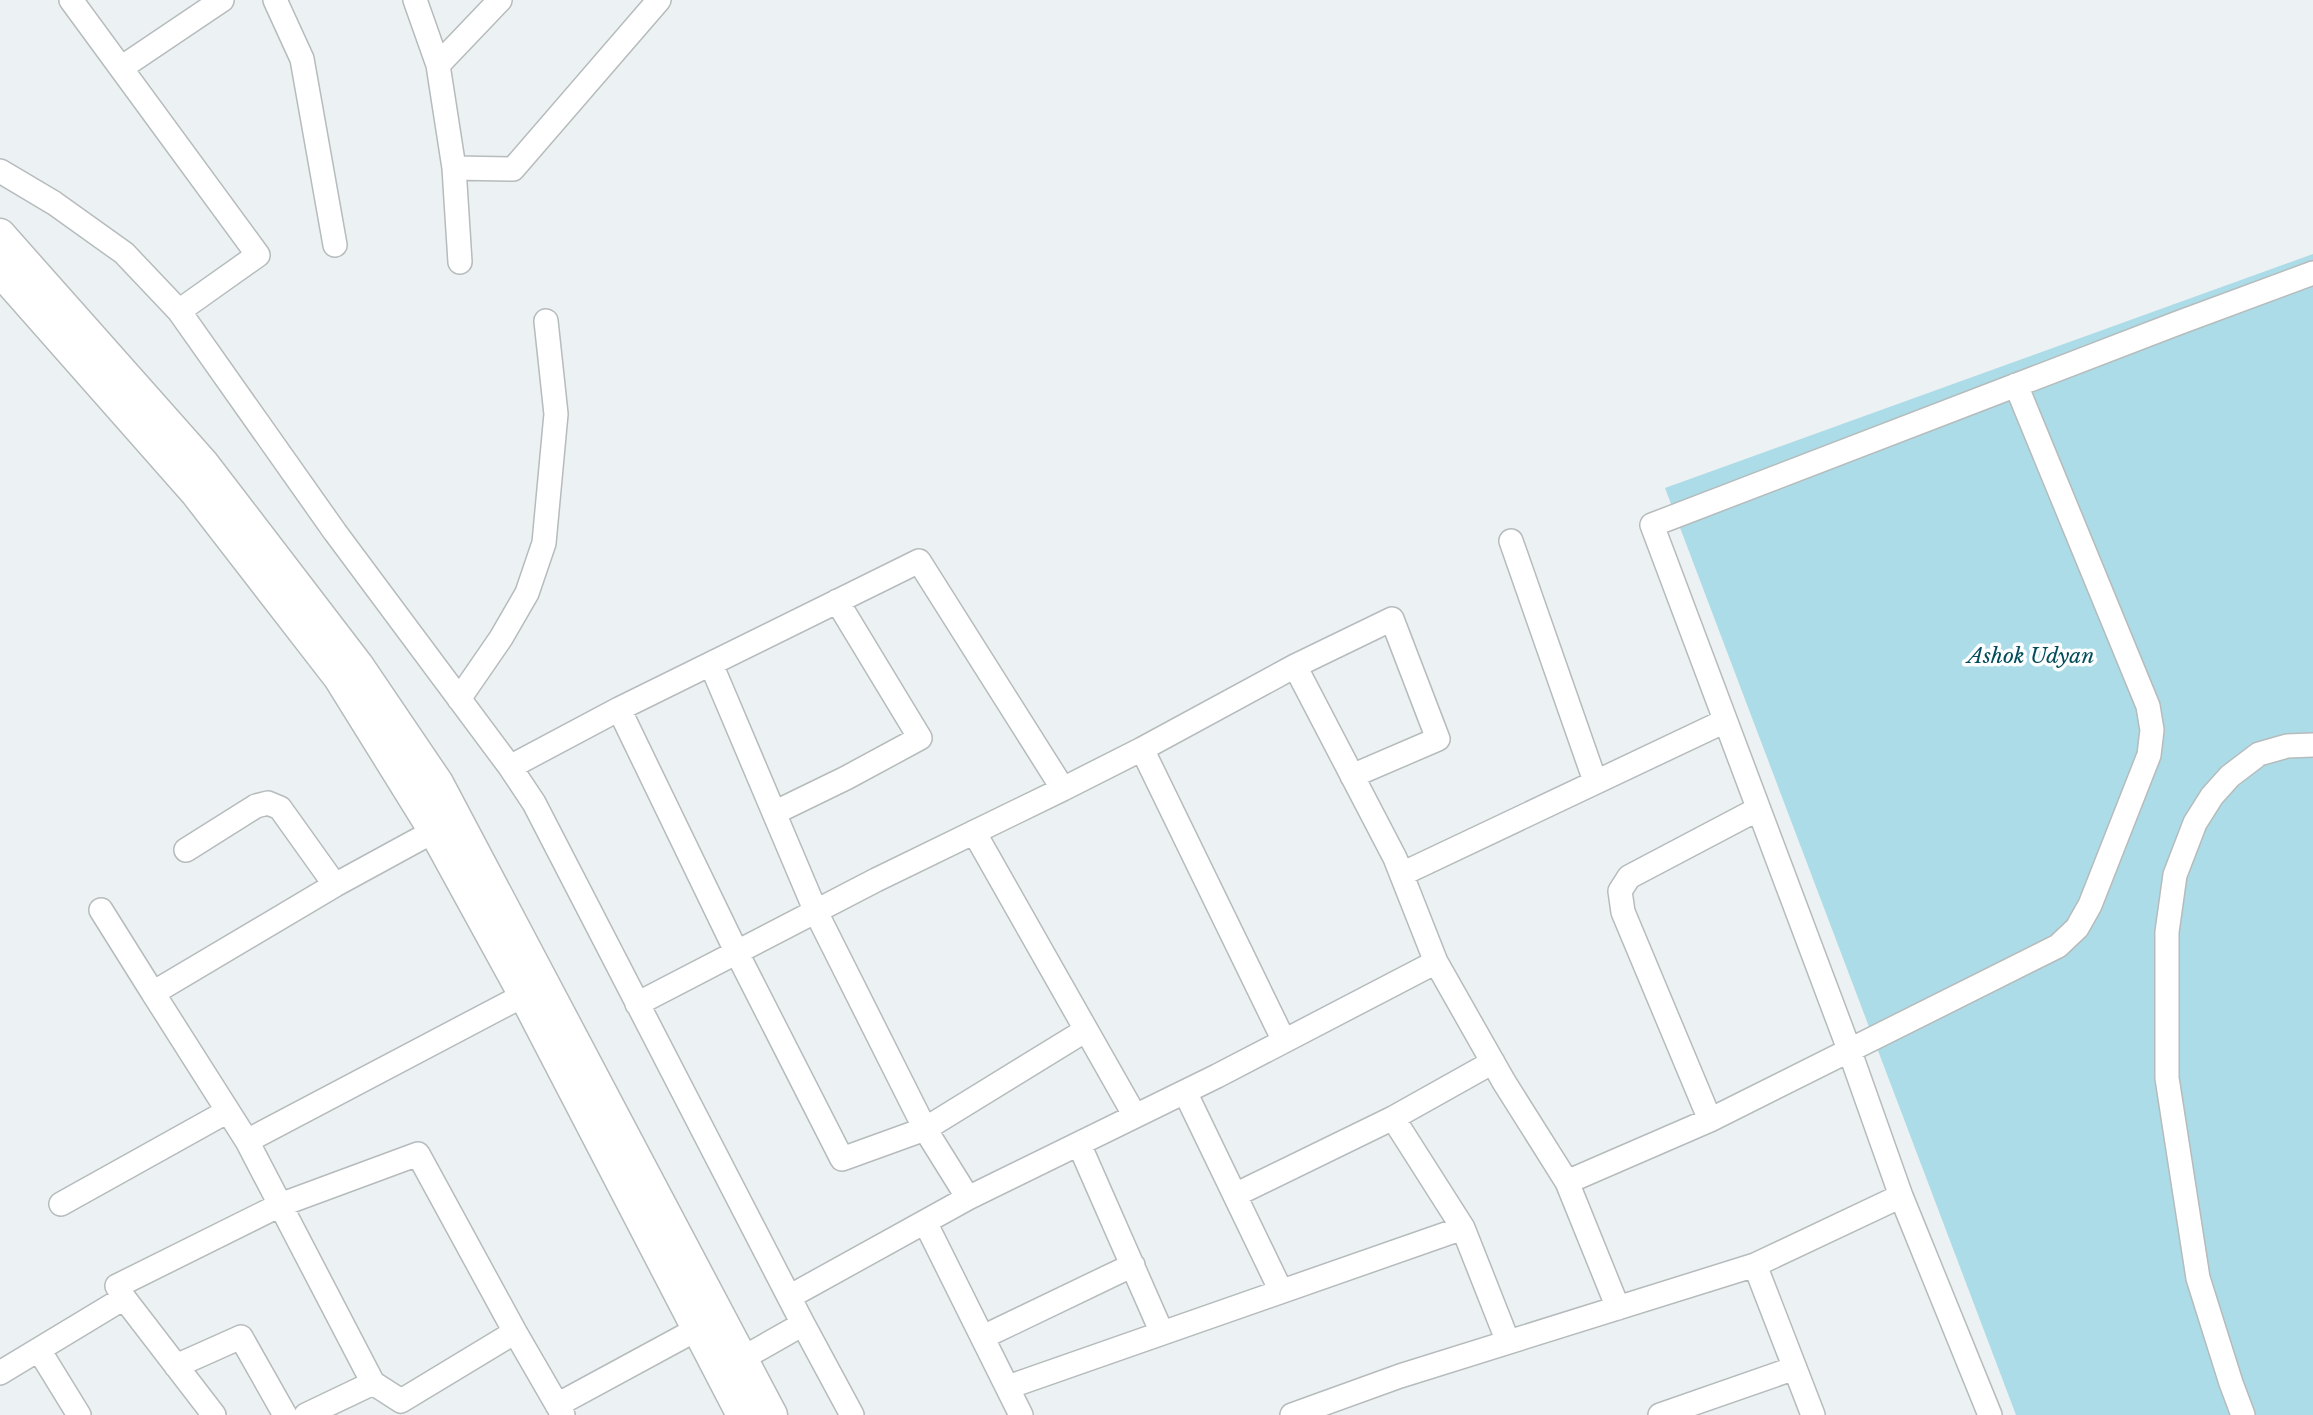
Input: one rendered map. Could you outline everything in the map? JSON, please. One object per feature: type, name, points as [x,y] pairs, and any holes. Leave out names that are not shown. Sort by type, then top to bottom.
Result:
[{"type":"main road","points":[[0,234],[204,464],[358,665],[430,772],[710,1323],[742,1415]]},
{"type":"main road","points":[[0,271],[195,492],[331,667],[435,831],[524,995],[710,1323],[743,1358],[772,1415]]},
{"type":"street","points":[[71,0],[258,255],[179,311]]},
{"type":"street","points":[[121,68],[222,0]]},
{"type":"street","points":[[275,0],[302,59],[335,245]]},
{"type":"street","points":[[415,0],[438,65],[454,168],[460,262]]},
{"type":"street","points":[[438,65],[500,0]]},
{"type":"street","points":[[454,168],[513,169],[659,0]]},
{"type":"street","points":[[0,171],[54,203],[124,253],[179,311],[335,533],[510,767],[534,803],[852,1415]]},
{"type":"street","points":[[1990,1415],[1901,1196],[1850,1052],[1652,525],[2313,273]]},
{"type":"street","points":[[459,699],[501,638],[527,593],[544,543],[556,414],[546,321]]},
{"type":"street","points":[[1566,1182],[1710,1120],[2058,946],[2077,928],[2090,905],[2149,755],[2152,730],[2148,706],[2016,385]]},
{"type":"street","points":[[1511,541],[1595,781]]},
{"type":"street","points":[[510,767],[619,709],[919,561],[1063,789]]},
{"type":"street","points":[[774,813],[920,738],[838,601]]},
{"type":"street","points":[[637,1004],[1142,749],[1295,666],[1392,619],[1438,739],[1352,776]]},
{"type":"street","points":[[711,664],[816,912],[925,1129],[968,1198]]},
{"type":"street","points":[[1295,666],[1402,874],[1436,962],[1566,1182],[1618,1308]]},
{"type":"street","points":[[619,709],[737,953],[842,1159],[925,1129],[1086,1030]]},
{"type":"street","points":[[1402,874],[1726,721]]},
{"type":"street","points":[[2243,1415],[2198,1278],[2167,1078],[2167,932],[2175,876],[2195,823],[2212,796],[2230,776],[2259,754],[2287,746],[2313,745]]},
{"type":"street","points":[[1142,749],[1284,1041]]},
{"type":"street","points":[[186,850],[256,806],[268,803],[280,808],[335,885]]},
{"type":"street","points":[[1710,1120],[1623,912],[1620,891],[1629,877],[1758,809]]},
{"type":"street","points":[[153,993],[335,885],[435,831]]},
{"type":"street","points":[[974,832],[1135,1116]]},
{"type":"street","points":[[101,911],[247,1141],[373,1383],[404,1408],[515,1332]]},
{"type":"street","points":[[789,1297],[968,1198],[1185,1092],[1436,962]]},
{"type":"street","points":[[247,1141],[524,995]]},
{"type":"street","points":[[1235,1195],[1393,1118],[1493,1062]]},
{"type":"street","points":[[1185,1092],[1281,1291]]},
{"type":"street","points":[[61,1205],[228,1111]]},
{"type":"street","points":[[1393,1118],[1463,1228],[1508,1342]]},
{"type":"street","points":[[1079,1144],[1162,1333]]},
{"type":"street","points":[[214,1415],[117,1286],[280,1205],[418,1154],[560,1410],[710,1323]]},
{"type":"street","points":[[1292,1415],[1324,1410],[1400,1376],[1755,1265],[1901,1196]]},
{"type":"street","points":[[925,1222],[1021,1415]]},
{"type":"street","points":[[1008,1387],[1463,1228]]},
{"type":"street","points":[[983,1336],[1133,1265]]},
{"type":"street","points":[[1755,1265],[1813,1415]]},
{"type":"street","points":[[0,1373],[124,1298]]},
{"type":"street","points":[[743,1358],[803,1324]]},
{"type":"street","points":[[176,1366],[241,1336],[285,1415]]},
{"type":"street","points":[[38,1350],[79,1415]]},
{"type":"street","points":[[1673,1413],[1795,1368]]},
{"type":"street","points":[[306,1415],[373,1383]]},
{"type":"green space","name":"Ashok Udyan","points":[[2313,254],[2313,1415],[2016,1415],[1665,488]]}]
